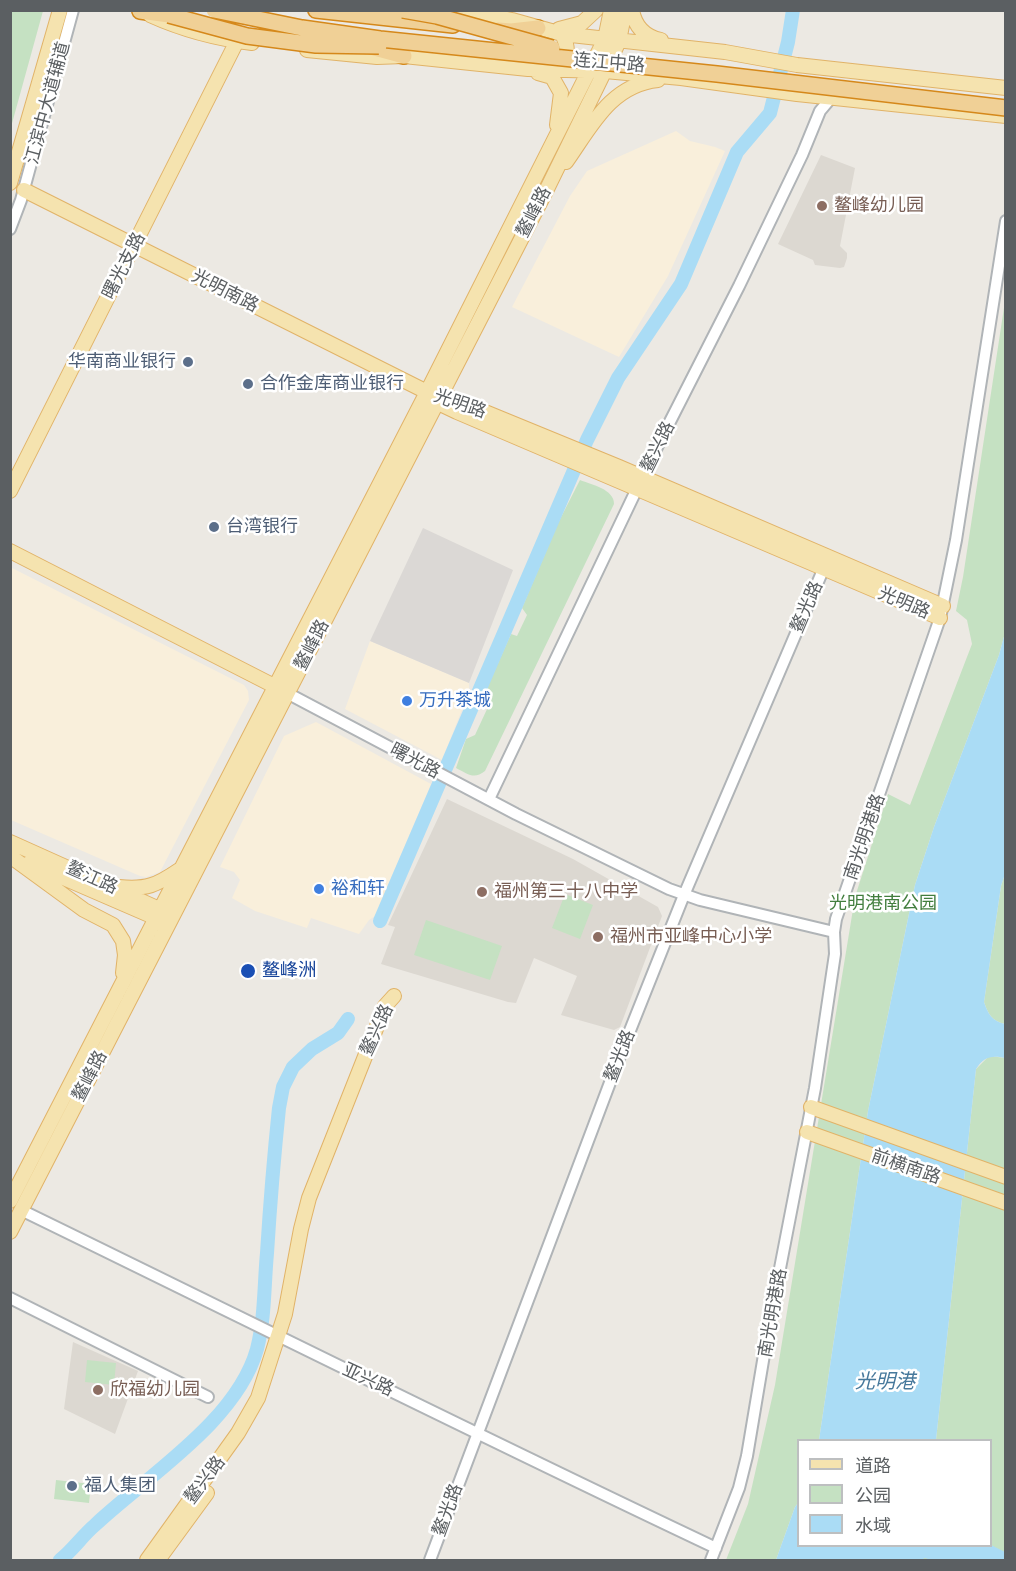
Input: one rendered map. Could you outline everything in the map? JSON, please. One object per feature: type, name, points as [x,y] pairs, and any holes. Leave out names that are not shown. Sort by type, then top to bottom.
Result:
[{"type":"highway","name":"连江中路","points":[[214,10],[302,28],[1005,108]]},
{"type":"highway","name":"连江中路","points":[[256,10],[304,19],[552,48],[628,54],[1005,99]]},
{"type":"highway","points":[[316,10],[503,30],[550,31]]},
{"type":"highway","points":[[403,10],[437,15],[552,48]]},
{"type":"highway","points":[[140,11],[174,13],[248,28],[379,48],[404,56]]},
{"type":"highway","points":[[174,13],[247,36],[307,44],[348,47],[426,43]]},
{"type":"main road","points":[[10,152],[50,10]]},
{"type":"main road","points":[[10,183],[60,10]]},
{"type":"main road","points":[[463,10],[550,31],[612,40],[725,52],[797,65],[1005,88]]},
{"type":"main road","points":[[550,31],[577,25],[596,10]]},
{"type":"main road","points":[[611,10],[612,40]]},
{"type":"main road","points":[[612,40],[625,10]]},
{"type":"main road","points":[[632,10],[638,25],[648,37],[701,45],[725,52]]},
{"type":"main road","points":[[140,11],[170,24],[237,41],[337,54],[376,57],[404,56],[528,69],[605,71],[681,78],[788,93],[1005,116]]},
{"type":"main road","points":[[550,31],[567,43],[567,54],[562,64],[555,69]]},
{"type":"main road","name":"鳌峰路","points":[[16,1206],[281,690],[546,190],[612,56],[612,40]]},
{"type":"main road","name":"鳌峰路","points":[[435,396],[554,139],[589,71],[612,40]]},
{"type":"main road","name":"曙光支路","points":[[10,491],[237,41]]},
{"type":"main road","points":[[528,69],[552,77],[561,93],[554,139]]},
{"type":"main road","points":[[546,190],[608,103],[637,84],[681,78]]},
{"type":"main road","name":"光明南路","points":[[24,190],[435,396]]},
{"type":"main road","name":"光明路","points":[[435,396],[942,612]]},
{"type":"main road","name":"曙光路","points":[[10,551],[281,690]]},
{"type":"main road","name":"鳌峰路","points":[[10,1232],[16,1206],[122,982],[164,916],[181,869],[281,690]]},
{"type":"main road","name":"鳌江路","points":[[10,842],[109,886],[164,916]]},
{"type":"main road","points":[[10,855],[84,910],[113,925],[123,941],[125,955],[122,982]]},
{"type":"main road","name":"鳌江路","points":[[10,855],[164,916]]},
{"type":"main road","points":[[109,886],[146,888],[162,882],[181,869]]},
{"type":"main road","name":"鳌兴路","points":[[147,1560],[238,1433],[258,1398],[279,1336],[285,1314],[301,1229],[309,1198],[386,1006],[394,996],[394,1008],[316,1199],[279,1336],[273,1381],[250,1430],[158,1560]]},
{"type":"main road","name":"前横南路","points":[[811,1107],[1005,1177]]},
{"type":"main road","name":"前横南路","points":[[807,1132],[1005,1203]]},
{"type":"street","name":"江滨中大道辅道","points":[[10,229],[24,190],[73,10]]},
{"type":"street","name":"鳌兴路","points":[[489,800],[641,483],[739,286],[820,111],[831,98]]},
{"type":"street","name":"南光明港路","points":[[711,1560],[739,1488],[747,1456],[769,1326],[807,1132],[836,954],[834,932],[836,919],[942,612],[956,540],[1005,221]]},
{"type":"street","name":"鳌光路","points":[[430,1560],[623,1048],[684,895],[826,563]]},
{"type":"street","name":"曙光路","points":[[281,690],[489,800],[669,890],[834,932]]},
{"type":"street","name":"亚兴路","points":[[16,1206],[568,1478],[716,1548]]},
{"type":"street","points":[[10,1298],[208,1397]]},
{"type":"shaded area","points":[[676,131],[690,141],[725,151],[668,276],[619,357],[512,307],[570,196],[587,171]]},
{"type":"shaded area","name":"鳌峰幼儿园","points":[[821,155],[855,168],[840,246],[847,253],[847,258],[844,267],[840,268],[815,265],[813,260],[778,244]]},
{"type":"shaded area","points":[[423,528],[513,570],[469,683],[370,641]]},
{"type":"shaded area","points":[[10,567],[244,685],[248,691],[249,700],[160,872],[146,877],[140,876],[11,820]]},
{"type":"shaded area","name":"万升茶城","points":[[370,641],[469,683],[469,692],[442,760],[345,709]]},
{"type":"shaded area","points":[[316,722],[431,784],[375,916],[369,920],[359,934],[311,918],[307,928],[255,911],[232,898],[240,880],[234,872],[220,867],[284,736]]},
{"type":"shaded area","name":"福州第三十八中学","points":[[447,799],[573,859],[658,907],[662,916],[620,1027],[614,1030],[561,1015],[577,976],[534,958],[516,1003],[381,964],[395,927],[388,925]]},
{"type":"shaded area","name":"欣福幼儿园","points":[[73,1342],[138,1371],[115,1434],[64,1409]]},
{"type":"green space","points":[[10,11],[43,11],[11,127]]},
{"type":"green space","name":"光明港南公园","points":[[1005,301],[1005,633],[915,885],[868,1111],[819,1439],[797,1439],[797,1504],[776,1560],[726,1560],[748,1504],[775,1385],[855,897],[888,794],[910,805],[972,644],[967,620],[956,611]]},
{"type":"green space","points":[[580,480],[606,491],[614,504],[485,771],[474,776],[468,774],[456,768],[466,739],[475,735],[488,707],[480,703],[511,634],[517,636],[527,615],[522,608],[557,525]]},
{"type":"green space","points":[[1005,874],[1005,1024],[991,1016],[984,1002],[1001,886]]},
{"type":"green space","points":[[565,894],[593,905],[580,939],[552,928]]},
{"type":"green space","points":[[426,920],[502,946],[490,980],[414,955]]},
{"type":"green space","points":[[989,1056],[1006,1058],[1005,1560],[902,1560],[992,1547],[992,1439],[936,1439],[976,1069]]},
{"type":"green space","points":[[87,1360],[116,1363],[114,1385],[85,1382]]},
{"type":"green space","points":[[56,1480],[91,1484],[89,1503],[54,1499]]},
{"type":"water","name":"光明港","points":[[1005,633],[1005,874],[1001,886],[984,1002],[991,1016],[1005,1024],[1005,1058],[988,1058],[976,1069],[936,1439],[819,1439],[868,1111],[915,885],[934,827],[999,655]]},
{"type":"water","points":[[797,1504],[797,1547],[992,1546],[1005,1552],[1005,1560],[931,1560],[925,1558],[921,1560],[776,1560]]},
{"type":"waterway","points":[[380,921],[587,440],[618,378],[681,284],[737,152],[770,113],[788,42],[793,10]]},
{"type":"waterway","points":[[60,1560],[90,1529],[188,1446],[231,1400],[246,1375],[257,1349],[262,1325],[269,1217],[283,1087],[293,1067],[312,1049],[338,1033],[348,1019]]},
{"type":"place","name":"鳌峰幼儿园","points":[[822,206]]},
{"type":"place","name":"华南商业银行","points":[[188,362]]},
{"type":"place","name":"合作金库商业银行","points":[[248,384]]},
{"type":"place","name":"台湾银行","points":[[214,527]]},
{"type":"place","name":"万升茶城","points":[[407,701]]},
{"type":"place","name":"裕和轩","points":[[319,889]]},
{"type":"place","name":"福州第三十八中学","points":[[482,892]]},
{"type":"place","name":"福州市亚峰中心小学","points":[[598,937]]},
{"type":"place","name":"鳌峰洲","points":[[248,971]]},
{"type":"place","name":"欣福幼儿园","points":[[98,1390]]},
{"type":"place","name":"福人集团","points":[[72,1486]]}]
